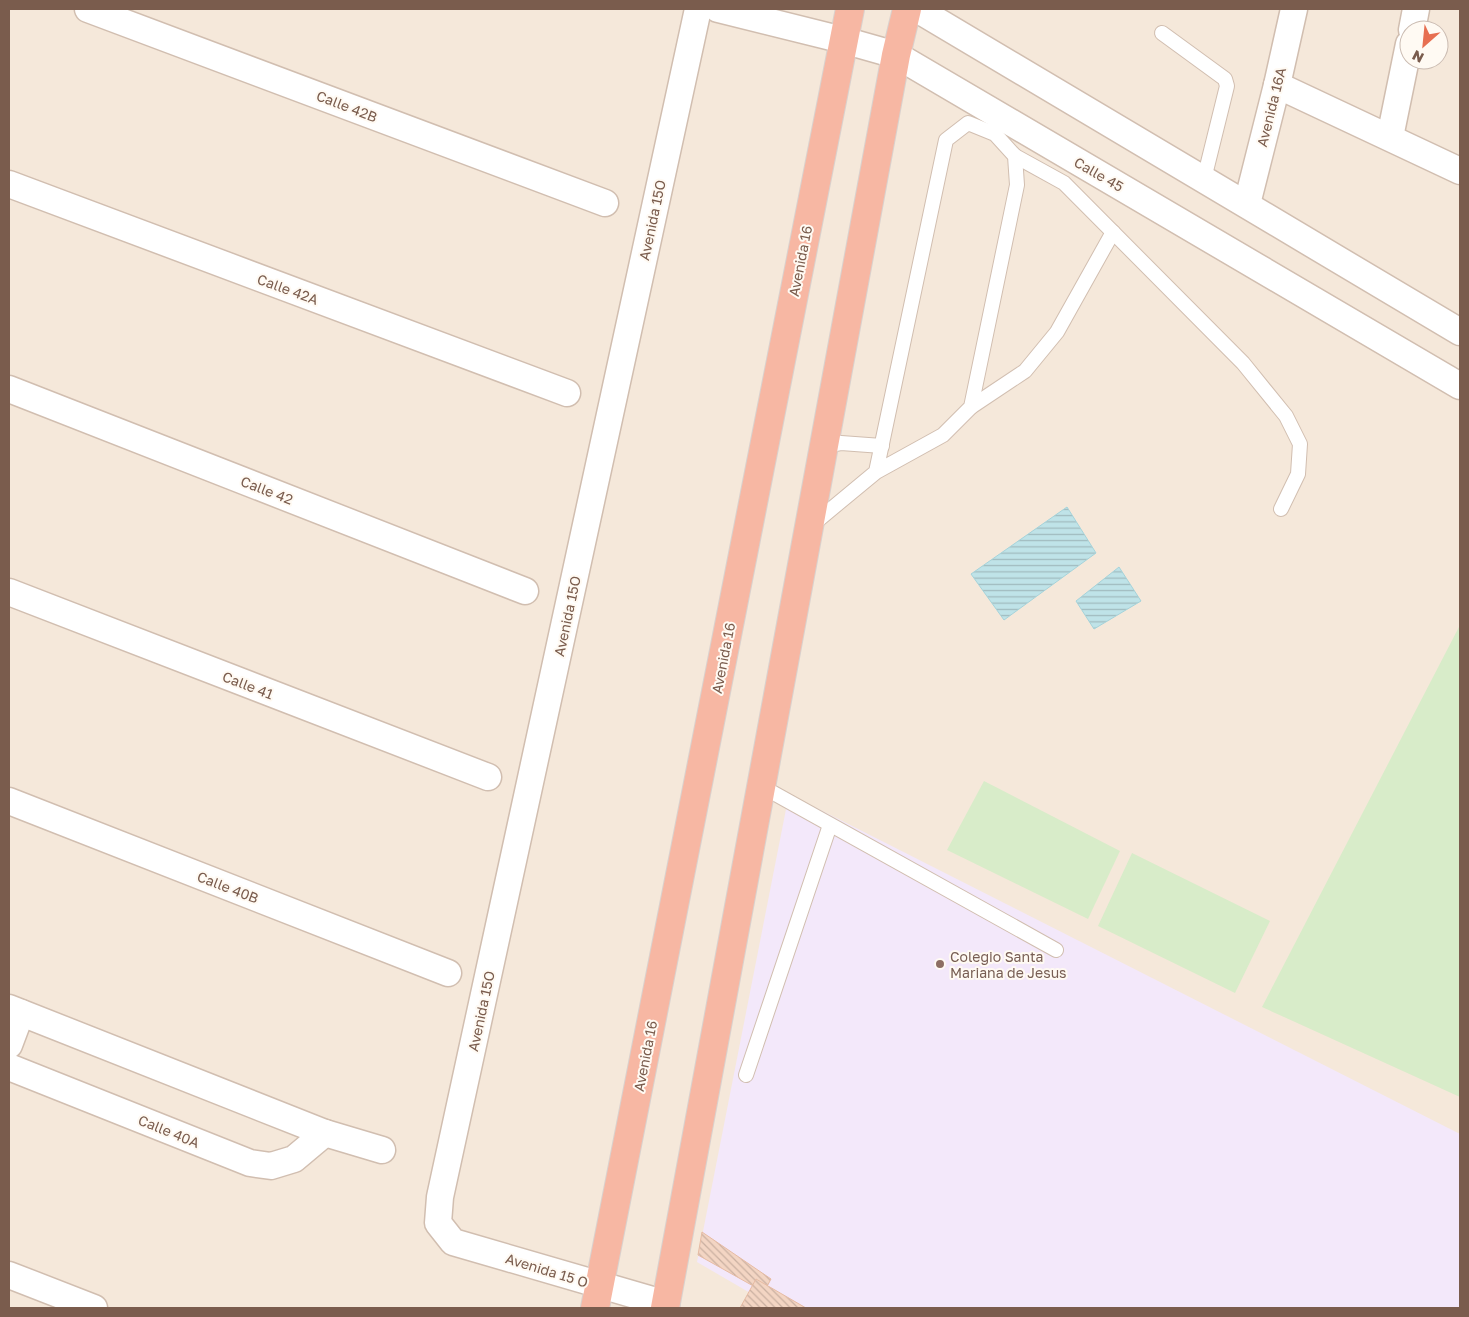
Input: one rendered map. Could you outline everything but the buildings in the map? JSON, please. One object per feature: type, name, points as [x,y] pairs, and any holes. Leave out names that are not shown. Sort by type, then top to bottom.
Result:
[{"type":"highway","name":"Avenida 16","points":[[598,1297],[850,9]]},
{"type":"highway","points":[[665,1306],[896,56],[907,9]]},
{"type":"street","name":"Calle 42B","points":[[88,9],[605,203]]},
{"type":"street","name":"Avenida 15O","points":[[438,1223],[442,1187],[698,9]]},
{"type":"street","name":"Calle 45","points":[[718,9],[843,40],[896,56],[1460,386]]},
{"type":"street","points":[[916,9],[1460,332]]},
{"type":"street","name":"Avenida 16A","points":[[1247,204],[1278,84],[1294,9]]},
{"type":"street","points":[[1390,137],[1404,70]]},
{"type":"street","points":[[1278,84],[1460,171]]},
{"type":"street","name":"Calle 42A","points":[[9,184],[567,393]]},
{"type":"street","name":"Calle 42","points":[[9,389],[525,590]]},
{"type":"street","name":"Calle 41","points":[[9,592],[488,777]]},
{"type":"street","name":"Calle 40B","points":[[9,801],[448,972]]},
{"type":"street","points":[[9,1045],[15,1011],[325,1133],[382,1150]]},
{"type":"street","name":"Calle 40A","points":[[9,1068],[250,1162],[271,1166],[294,1159],[325,1133]]},
{"type":"street","name":"Avenida 15 O","points":[[438,1223],[453,1242],[598,1297],[665,1306]]},
{"type":"street","points":[[9,1276],[94,1308]]},
{"type":"lane","points":[[1162,33],[1225,80],[1227,86],[1204,179]]},
{"type":"lane","points":[[876,472],[946,140],[968,123],[995,134],[1015,156],[1064,184],[1242,363],[1286,416],[1300,444],[1298,474],[1281,509]]},
{"type":"lane","points":[[971,407],[1017,185],[1015,156]]},
{"type":"lane","points":[[809,527],[876,472],[943,435],[971,407],[1025,371],[1057,332],[1113,232]]},
{"type":"lane","points":[[824,446],[841,443],[882,446]]},
{"type":"lane","points":[[761,786],[1056,950]]},
{"type":"lane","points":[[746,1075],[830,825]]},
{"type":"shaded area","points":[[9,9],[1460,9],[1460,1308],[9,1308]]},
{"type":"shaded area","name":"Colegio Santa Mariana de Jesus","points":[[789,794],[1460,1134],[1460,1308],[776,1308],[697,1262]]},
{"type":"green space","points":[[1460,625],[1460,1097],[1262,1007]]},
{"type":"green space","points":[[984,781],[1120,851],[1088,919],[947,850]]},
{"type":"green space","points":[[1132,853],[1270,921],[1235,993],[1098,926]]},
{"type":"water","points":[[1067,507],[1096,553],[1004,620],[971,574]]},
{"type":"water","points":[[1119,567],[1141,601],[1094,629],[1076,601]]},
{"type":"place","name":"Colegio Santa Mariana de Jesus","points":[[940,964]]}]
